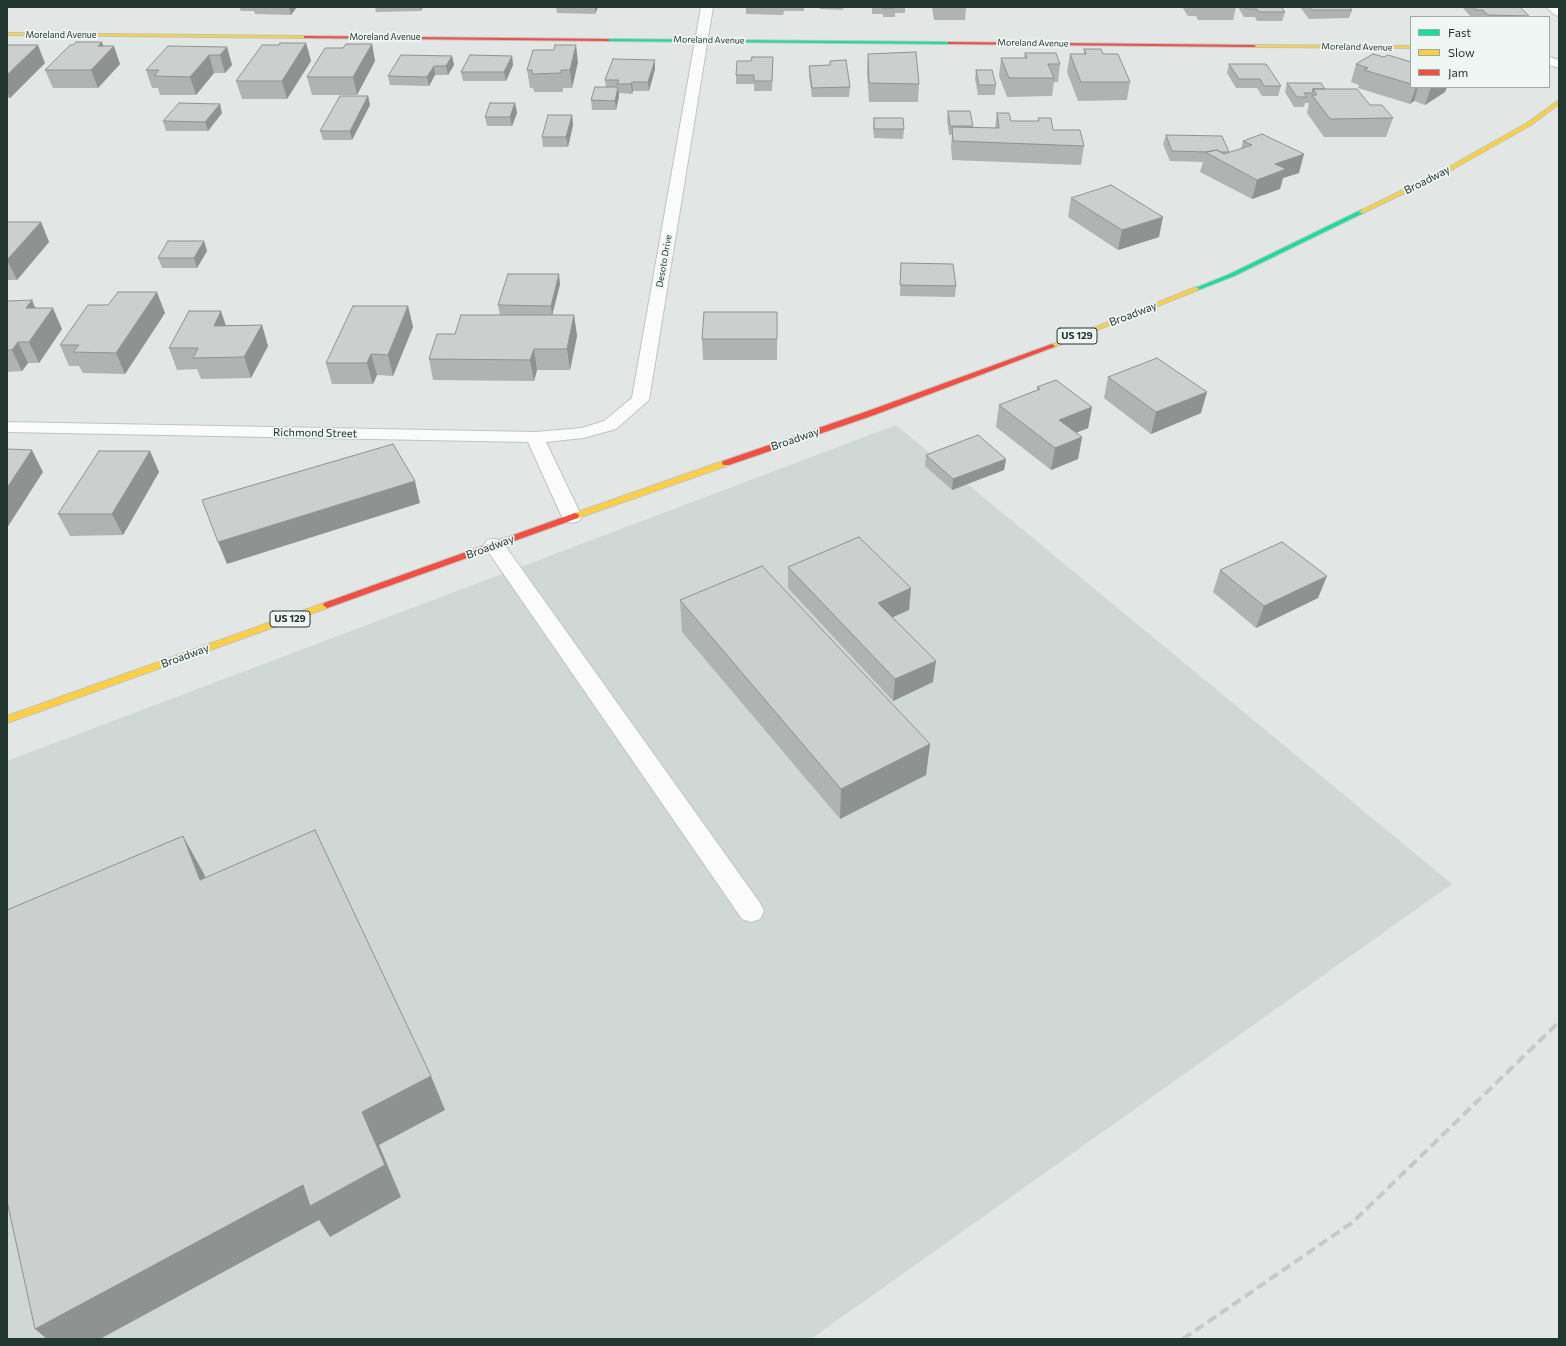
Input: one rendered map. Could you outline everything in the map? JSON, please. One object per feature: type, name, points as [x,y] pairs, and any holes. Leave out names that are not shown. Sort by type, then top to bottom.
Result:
[{"type":"street","name":"Desoto Drive","points":[[535,437],[583,433],[610,425],[640,400],[707,7]]},
{"type":"street","points":[[1552,7],[1559,14]]},
{"type":"street","name":"Moreland Avenue","points":[[7,34],[1410,47]]},
{"type":"street","name":"Broadway","points":[[7,720],[572,517],[871,413],[1054,345],[1232,275],[1444,172],[1529,124],[1559,102]]},
{"type":"street","name":"Richmond Street","points":[[7,427],[535,437]]},
{"type":"street","points":[[535,437],[572,517]]},
{"type":"street","points":[[494,545],[751,911]]},
{"type":"shaded area","points":[[896,425],[1452,884],[811,1339],[7,1339],[7,761]]},
{"type":"building","points":[[895,7],[895,8],[883,8]]},
{"type":"building","points":[[1245,7],[1281,7],[1285,12],[1259,12],[1257,9],[1246,9]]},
{"type":"building","points":[[1309,7],[1349,7],[1352,10],[1312,10]]},
{"type":"building","points":[[1473,7],[1520,7],[1529,16],[1488,15],[1483,10],[1476,10]]},
{"type":"building","points":[[76,42],[102,42],[98,46],[114,46],[91,70],[45,70],[70,45],[73,45]]},
{"type":"building","points":[[280,43],[306,43],[282,81],[236,81],[262,45],[279,45]]},
{"type":"building","points":[[346,44],[372,44],[353,77],[307,77],[325,48],[343,48]]},
{"type":"building","points":[[7,45],[38,45],[7,75]]},
{"type":"building","points":[[555,45],[576,45],[570,70],[561,70],[561,73],[532,74],[532,70],[527,70],[533,50],[554,50]]},
{"type":"building","points":[[168,46],[227,47],[220,55],[209,55],[190,77],[154,76],[159,70],[146,70]]},
{"type":"building","points":[[1084,49],[1101,49],[1103,54],[1118,54],[1130,82],[1081,82],[1070,54],[1086,54]]},
{"type":"building","points":[[916,52],[919,84],[869,83],[868,54]]},
{"type":"building","points":[[1025,53],[1056,53],[1060,64],[1048,64],[1054,78],[1009,78],[1001,58],[1027,58]]},
{"type":"building","points":[[1373,54],[1384,57],[1388,55],[1410,62],[1410,84],[1364,70],[1368,68],[1356,64]]},
{"type":"building","points":[[401,55],[452,56],[446,66],[434,66],[427,77],[388,76]]},
{"type":"building","points":[[470,55],[512,56],[504,72],[461,72]]},
{"type":"building","points":[[752,57],[773,57],[772,81],[754,81],[754,75],[736,75],[737,61],[751,61]]},
{"type":"building","points":[[613,59],[655,60],[648,82],[617,84],[619,80],[605,80]]},
{"type":"building","points":[[846,60],[850,87],[812,88],[809,66],[830,65],[830,61]]},
{"type":"building","points":[[1229,64],[1266,64],[1281,86],[1264,86],[1260,79],[1239,79]]},
{"type":"building","points":[[976,70],[992,70],[996,85],[979,85]]},
{"type":"building","points":[[1287,83],[1321,83],[1325,89],[1313,89],[1312,93],[1304,93],[1307,97],[1297,97]]},
{"type":"building","points":[[595,87],[618,87],[615,101],[591,100]]},
{"type":"building","points":[[1313,89],[1357,89],[1370,105],[1382,105],[1393,118],[1330,119],[1312,95],[1317,95]]},
{"type":"building","points":[[340,96],[368,96],[350,131],[320,131]]},
{"type":"building","points":[[179,103],[220,104],[205,122],[163,121]]},
{"type":"building","points":[[490,103],[515,103],[510,117],[485,117]]},
{"type":"building","points":[[948,111],[970,111],[973,126],[950,126]]},
{"type":"building","points":[[997,113],[1009,113],[1011,121],[1039,121],[1038,118],[1051,118],[1053,130],[1080,130],[1084,146],[953,141],[952,127],[999,128]]},
{"type":"building","points":[[548,115],[572,115],[566,137],[542,137]]},
{"type":"building","points":[[874,118],[903,118],[904,129],[874,129]]},
{"type":"building","points":[[1262,134],[1304,154],[1275,164],[1286,169],[1257,180],[1205,152],[1217,150],[1224,154],[1252,145],[1243,141]]},
{"type":"building","points":[[1166,135],[1222,136],[1229,152],[1221,152],[1217,150],[1207,152],[1172,151]]},
{"type":"building","points":[[1111,185],[1163,217],[1122,230],[1071,198]]},
{"type":"building","points":[[7,222],[41,222],[7,260]]},
{"type":"building","points":[[168,241],[204,241],[194,258],[158,258]]},
{"type":"building","points":[[901,263],[953,264],[956,286],[900,285]]},
{"type":"building","points":[[508,274],[559,274],[551,306],[498,305]]},
{"type":"building","points":[[118,292],[157,292],[116,353],[73,352],[79,345],[60,345],[88,305],[108,305]]},
{"type":"building","points":[[32,300],[26,308],[53,308],[29,342],[18,342],[12,350],[7,350],[7,301]]},
{"type":"building","points":[[353,306],[408,306],[388,355],[371,354],[367,363],[326,363]]},
{"type":"building","points":[[189,311],[221,311],[214,326],[262,325],[244,357],[193,358],[198,348],[169,348]]},
{"type":"building","points":[[704,312],[777,312],[777,339],[702,339]]},
{"type":"building","points":[[461,315],[574,315],[567,349],[534,349],[530,360],[429,359],[437,334],[455,334]]},
{"type":"building","points":[[1157,358],[1207,392],[1156,412],[1108,377]]},
{"type":"building","points":[[1056,380],[1092,407],[1059,420],[1082,437],[1055,448],[999,405],[1040,389],[1037,387]]},
{"type":"building","points":[[978,435],[1006,459],[953,479],[926,455]]},
{"type":"building","points":[[393,444],[415,481],[218,542],[202,500]]},
{"type":"building","points":[[7,449],[32,450],[7,488]]},
{"type":"building","points":[[99,451],[150,451],[112,514],[58,514]]},
{"type":"building","points":[[859,537],[911,588],[878,603],[936,661],[895,679],[788,567]]},
{"type":"building","points":[[1282,542],[1327,576],[1264,606],[1220,570]]},
{"type":"building","points":[[762,566],[930,744],[841,789],[680,600]]},
{"type":"building","points":[[315,830],[431,1076],[362,1112],[385,1165],[310,1206],[303,1185],[35,1329],[7,1201],[7,910],[183,836],[200,880]]},
{"type":"railway","points":[[1183,1339],[1353,1222],[1559,1022]]},
{"type":"traffic: fast","points":[[608,40],[950,43]]},
{"type":"traffic: fast","points":[[1196,289],[1232,275],[1361,212]]},
{"type":"traffic: slow","points":[[7,34],[306,37]]},
{"type":"traffic: slow","points":[[1254,46],[1410,47]]},
{"type":"traffic: slow","points":[[1361,212],[1444,172],[1529,124],[1559,102]]},
{"type":"traffic: slow","points":[[1052,346],[1196,289]]},
{"type":"traffic: slow","points":[[575,516],[726,463]]},
{"type":"traffic: slow","points":[[7,720],[327,605]]},
{"type":"traffic: jam","points":[[306,37],[608,40]]},
{"type":"traffic: jam","points":[[950,43],[1254,46]]},
{"type":"traffic: jam","points":[[726,463],[871,413],[1052,346]]},
{"type":"traffic: jam","points":[[327,605],[575,516]]}]
